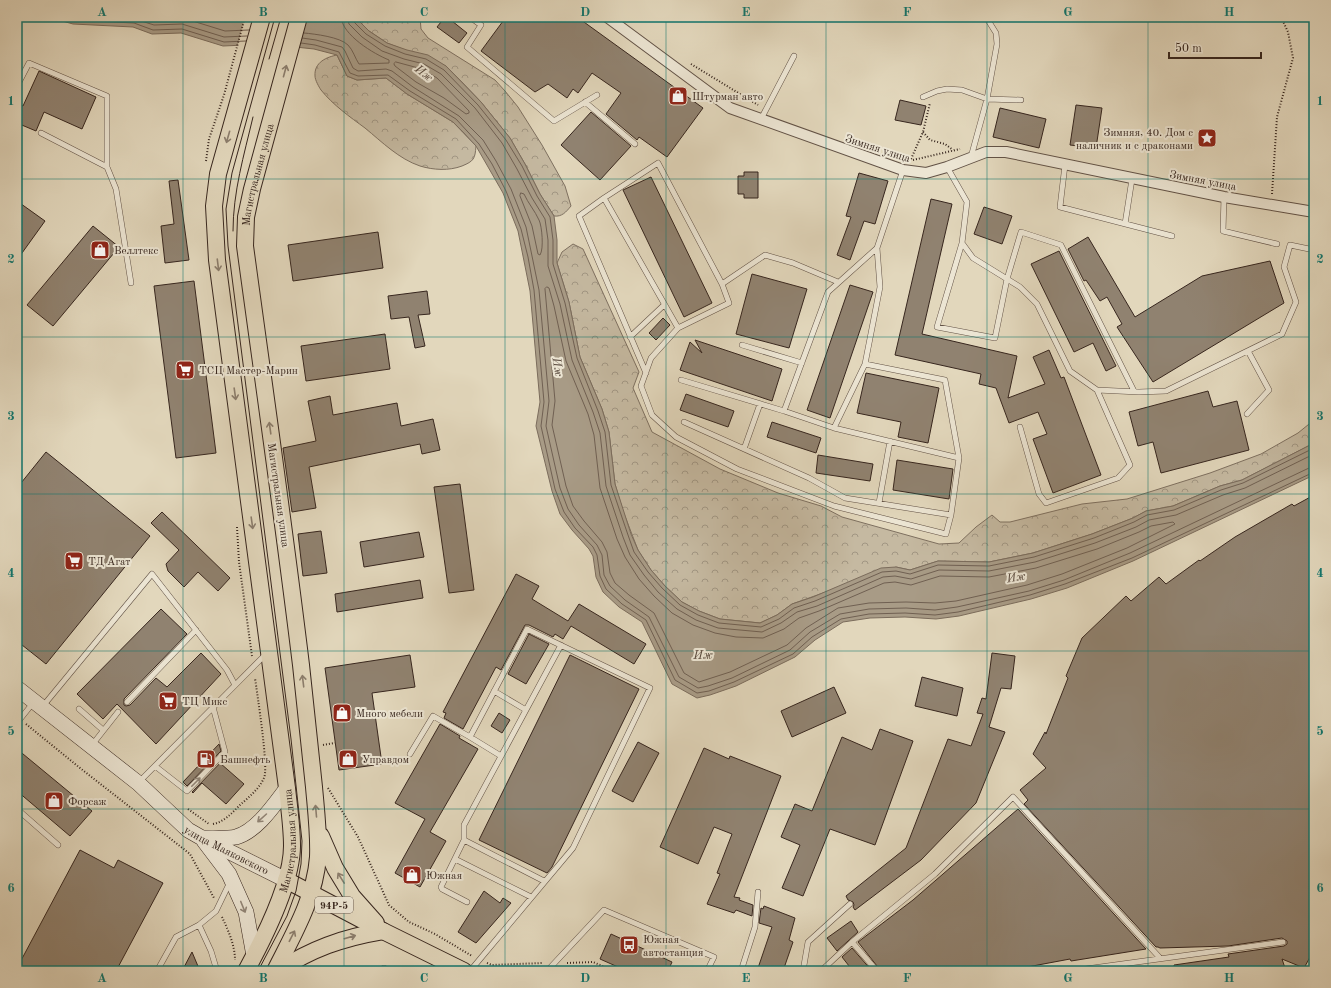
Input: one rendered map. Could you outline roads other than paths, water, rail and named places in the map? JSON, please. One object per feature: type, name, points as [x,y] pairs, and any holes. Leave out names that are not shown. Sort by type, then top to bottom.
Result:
[{"type":"main road","name":"Магистральная улица","points":[[241,968],[254,956],[274,912],[286,880],[292,846],[287,788],[217,260],[214,206],[231,97],[262,17]]},
{"type":"main road","name":"Магистральная улица","points":[[276,971],[302,916],[310,892],[318,857],[318,829],[310,742],[295,614],[246,246],[246,217],[250,196],[299,17]]},
{"type":"main road","name":"улица Маяковского","points":[[17,688],[138,783],[188,830],[383,931],[464,971]]},
{"type":"main road","points":[[202,838],[237,836],[252,828],[267,814],[287,788]]},
{"type":"main road","points":[[318,829],[334,868],[348,890],[383,931]]},
{"type":"main road","points":[[202,838],[231,879],[246,912],[254,956]]},
{"type":"main road","points":[[276,971],[296,958],[326,944],[354,936],[383,931]]},
{"type":"street","name":"Зимняя улица","points":[[607,17],[730,108],[764,115],[904,170],[926,173],[947,167],[986,152],[1006,152],[1224,197],[1314,212]]},
{"type":"lane","points":[[470,17],[481,26],[467,47],[554,121],[597,95]]},
{"type":"lane","points":[[971,157],[987,99],[997,44],[996,33],[986,17]]},
{"type":"lane","points":[[764,115],[794,56]]},
{"type":"lane","points":[[17,86],[29,63],[107,96],[107,167],[116,189],[131,283]]},
{"type":"lane","points":[[923,97],[947,89],[962,90],[987,99],[1021,100]]},
{"type":"lane","points":[[585,102],[635,144]]},
{"type":"lane","points":[[41,133],[107,167]]},
{"type":"lane","points":[[646,373],[579,216],[658,163],[722,284],[729,303],[678,328],[651,358],[646,373],[641,386],[652,415],[676,437],[737,469],[834,506],[946,534],[952,515],[959,458],[945,380],[865,364]]},
{"type":"lane","points":[[1065,165],[1060,208],[1172,236]]},
{"type":"lane","points":[[947,167],[967,202],[962,243],[937,327],[995,338],[1007,279],[1022,232],[1061,245],[1134,391]]},
{"type":"lane","points":[[834,428],[865,364],[880,287],[877,248],[904,170]]},
{"type":"lane","points":[[1125,224],[1132,179]]},
{"type":"lane","points":[[1224,197],[1223,231],[1277,244]]},
{"type":"lane","points":[[604,198],[678,328]]},
{"type":"lane","points":[[962,243],[973,258],[1020,287],[1037,304],[1070,371],[1097,390],[1130,465],[1118,478],[1046,503],[1040,494],[1020,427]]},
{"type":"lane","points":[[1097,390],[1166,391],[1282,334],[1296,302],[1284,267],[1290,245],[1314,250]]},
{"type":"lane","points":[[784,411],[828,292],[877,248]]},
{"type":"lane","points":[[722,284],[765,255],[793,263],[838,282]]},
{"type":"lane","points":[[630,337],[664,305]]},
{"type":"lane","points":[[742,345],[802,363]]},
{"type":"lane","points":[[1248,351],[1269,390],[1248,414]]},
{"type":"lane","points":[[681,380],[784,411],[834,428],[959,458]]},
{"type":"lane","points":[[744,449],[760,404]]},
{"type":"lane","points":[[684,422],[809,478],[845,498],[952,515]]},
{"type":"lane","points":[[879,503],[890,441]]},
{"type":"lane","points":[[18,721],[38,704],[152,574],[227,670],[235,685]]},
{"type":"lane","points":[[470,737],[527,629],[650,688],[572,848],[470,971]]},
{"type":"lane","points":[[127,702],[196,630]]},
{"type":"lane","points":[[467,902],[442,889],[441,887],[464,840],[465,822],[561,645]]},
{"type":"lane","points":[[138,783],[269,650]]},
{"type":"lane","points":[[494,692],[526,710]]},
{"type":"lane","points":[[155,766],[187,791],[225,752],[213,707]]},
{"type":"lane","points":[[79,709],[104,730]]},
{"type":"lane","points":[[91,746],[118,712]]},
{"type":"lane","points":[[410,754],[433,716],[501,756]]},
{"type":"lane","points":[[821,971],[852,942],[935,874],[1013,797],[1160,958]]},
{"type":"lane","points":[[17,809],[58,845]]},
{"type":"lane","points":[[464,840],[544,881]]},
{"type":"lane","points":[[455,859],[531,897]]},
{"type":"lane","points":[[157,971],[176,937],[199,925],[216,911],[231,879]]},
{"type":"lane","points":[[741,971],[755,927],[758,892]]},
{"type":"lane","points":[[803,971],[808,942],[850,904]]},
{"type":"lane","points":[[549,971],[604,910],[714,957],[707,971]]},
{"type":"lane","points":[[199,925],[211,951],[217,971]]},
{"type":"lane","points":[[852,942],[877,971]]},
{"type":"lane","points":[[1071,971],[1283,942]]},
{"type":"lane","points":[[377,971],[384,968],[391,971]]},
{"type":"water","name":"Иж","points":[[48,17],[355,17],[369,31],[387,43],[428,55],[446,66],[481,102],[510,138],[540,194],[554,216],[557,240],[557,263],[569,302],[580,357],[602,409],[609,432],[615,484],[631,534],[638,550],[651,570],[682,602],[699,611],[720,619],[760,623],[777,615],[792,604],[813,597],[881,568],[896,567],[910,570],[938,561],[989,562],[1033,553],[1092,534],[1133,518],[1146,511],[1173,506],[1220,486],[1242,480],[1314,443],[1314,475],[1133,561],[1067,588],[1031,599],[959,616],[936,619],[905,617],[870,618],[843,622],[815,640],[795,657],[736,686],[697,698],[672,684],[642,622],[619,607],[603,592],[596,577],[593,556],[560,514],[552,491],[536,426],[540,402],[530,291],[518,231],[503,193],[476,146],[464,133],[453,122],[407,94],[386,78],[357,80],[347,76],[337,55],[314,49],[267,44],[223,46],[181,33],[152,34],[133,27],[73,24]]},
{"type":"tram line","points":[[258,971],[287,916],[296,891],[301,864],[302,841],[291,739],[228,246],[226,209],[232,173],[275,17]]},
{"type":"tram line","points":[[269,59],[281,17]]},
{"type":"tram line","points":[[233,231],[233,216],[237,188],[253,117]]},
{"type":"place","name":"Штурман авто","points":[[678,96]]},
{"type":"place","name":"Зимняя, 40. Дом с наличник и с драконами","points":[[1207,138]]},
{"type":"place","name":"Веллтекс","points":[[100,250]]},
{"type":"place","name":"ТСЦ Мастер-Марин","points":[[185,370]]},
{"type":"place","name":"ТД Агат","points":[[74,561]]},
{"type":"place","name":"ТЦ Микс","points":[[168,701]]},
{"type":"place","name":"Много мебели","points":[[342,713]]},
{"type":"place","name":"Башнефть","points":[[206,759]]},
{"type":"place","name":"Управдом","points":[[348,759]]},
{"type":"place","name":"Форсаж","points":[[54,801]]},
{"type":"place","name":"Южная","points":[[412,875]]},
{"type":"place","name":"Южная автостанция","points":[[629,945]]}]
